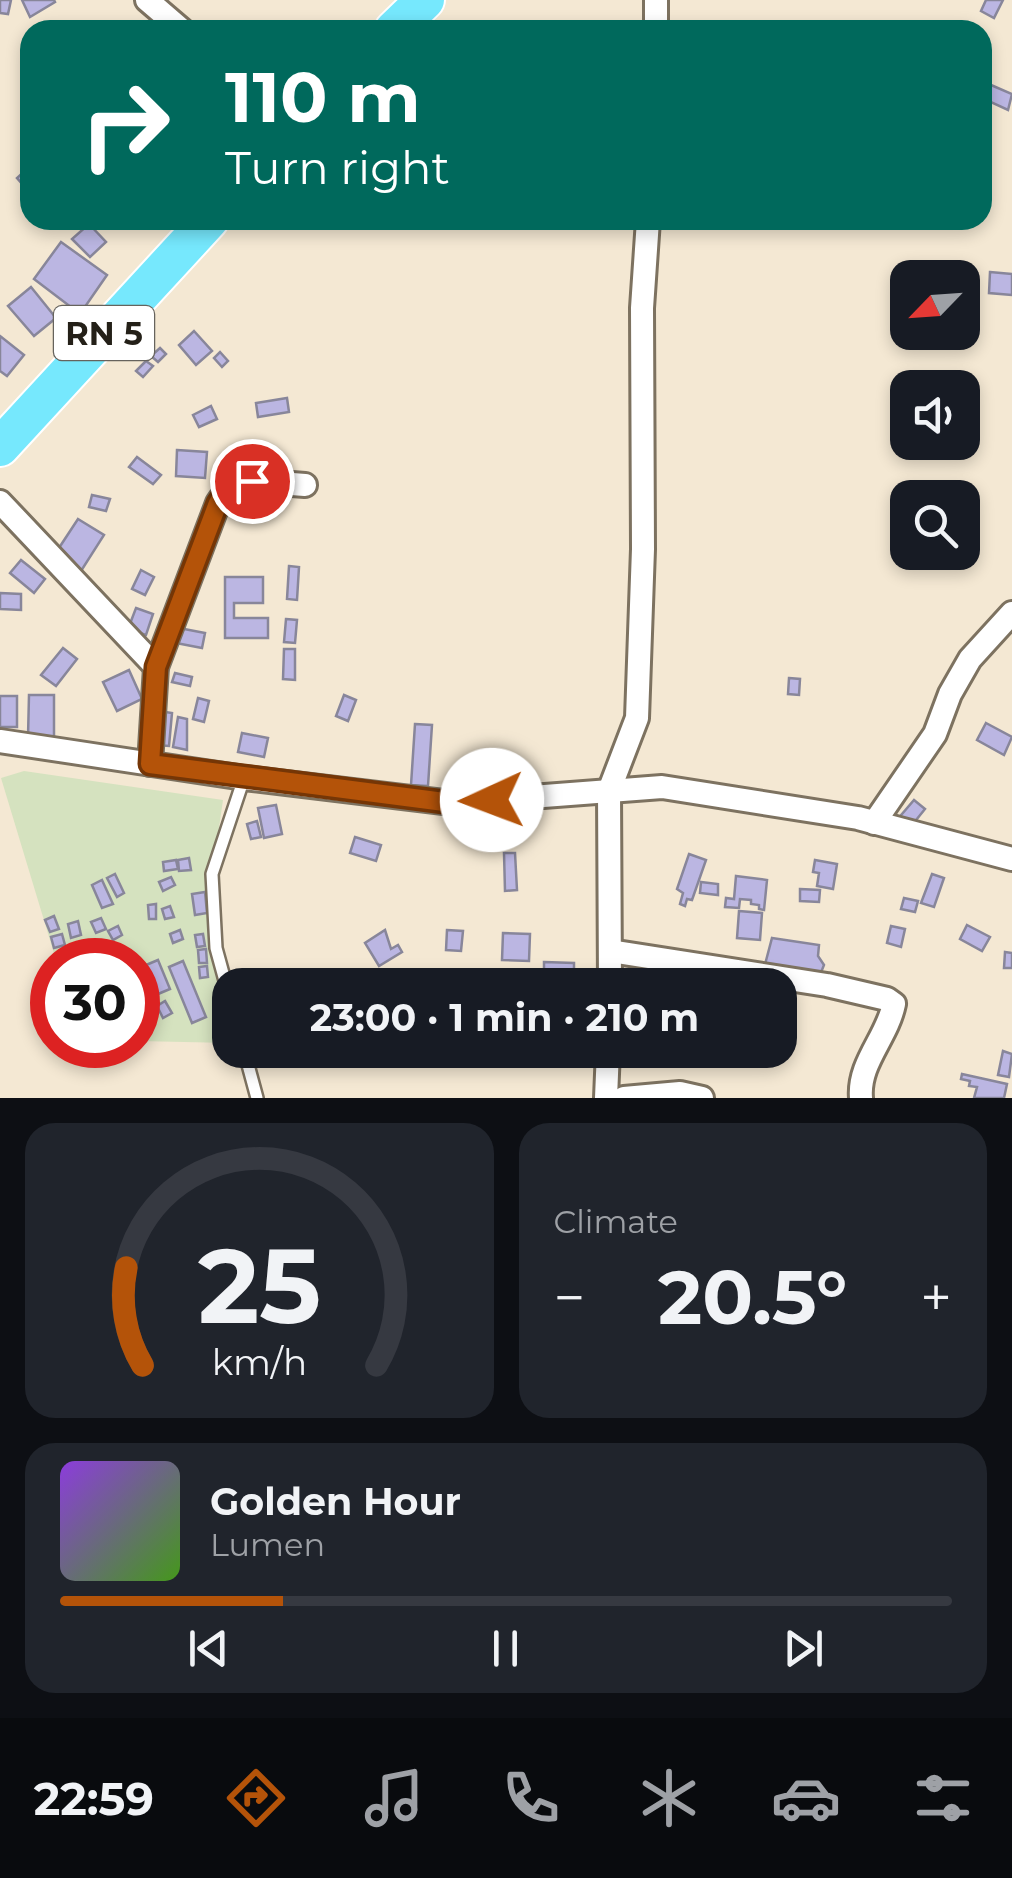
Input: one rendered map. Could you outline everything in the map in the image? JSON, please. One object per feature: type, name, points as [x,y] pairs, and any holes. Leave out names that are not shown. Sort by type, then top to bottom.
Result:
[{"type":"main road","points":[[404,20],[425,0]]},
{"type":"main road","name":"RN 5","points":[[0,448],[201,230]]},
{"type":"street","points":[[147,0],[170,20]]},
{"type":"street","points":[[610,968],[609,791],[636,718],[643,550],[642,308],[647,230]]},
{"type":"street","points":[[150,764],[156,667],[218,503],[229,487],[252,481],[305,485]]},
{"type":"street","points":[[0,502],[156,667]]},
{"type":"street","points":[[874,823],[935,734],[950,694],[970,659],[1012,613]]},
{"type":"street","points":[[0,741],[244,778],[452,803],[662,787],[826,812],[1012,859]]},
{"type":"street","points":[[610,952],[827,985],[887,999],[894,1004],[892,1016],[860,1079],[861,1098]]},
{"type":"street","points":[[606,1098],[607,1068]]},
{"type":"street","points":[[624,1098],[680,1092],[702,1098]]},
{"type":"lane","points":[[221,968],[216,948],[212,874],[244,778]]},
{"type":"lane","points":[[249,1068],[258,1098]]},
{"type":"green space","points":[[24,771],[223,800],[211,883],[221,968],[212,968],[212,1043],[160,1041],[160,938],[49,938],[1,778]]},
{"type":"building","points":[[0,0],[11,0],[8,14],[0,13]]},
{"type":"building","points":[[22,0],[54,0],[55,2],[30,17]]},
{"type":"building","points":[[986,0],[1003,0],[994,18],[981,11]]},
{"type":"building","points":[[992,85],[1012,94],[1008,110],[992,103]]},
{"type":"building","points":[[82,230],[95,230],[106,242],[90,257],[72,239]]},
{"type":"building","points":[[61,242],[107,275],[80,314],[34,279]]},
{"type":"building","points":[[990,272],[1012,274],[1012,295],[989,293]]},
{"type":"building","points":[[31,287],[56,318],[34,336],[8,306]]},
{"type":"building","points":[[194,331],[212,351],[196,365],[179,345]]},
{"type":"building","points":[[0,336],[24,355],[7,376],[0,371]]},
{"type":"building","points":[[160,348],[166,354],[158,362],[151,356]]},
{"type":"building","points":[[220,352],[228,361],[222,367],[214,358]]},
{"type":"building","points":[[146,361],[153,366],[143,377],[136,371]]},
{"type":"building","points":[[287,398],[289,412],[258,417],[256,403]]},
{"type":"building","points":[[211,406],[217,419],[199,427],[193,415]]},
{"type":"building","points":[[177,450],[207,452],[205,478],[176,476]]},
{"type":"building","points":[[137,457],[161,475],[153,484],[129,467]]},
{"type":"building","points":[[92,495],[110,499],[106,511],[89,507]]},
{"type":"building","points":[[78,519],[104,535],[81,571],[55,554]]},
{"type":"building","points":[[21,560],[45,579],[34,593],[10,573]]},
{"type":"building","points":[[289,566],[299,567],[297,600],[287,599]]},
{"type":"building","points":[[141,570],[154,577],[145,595],[132,589]]},
{"type":"building","points":[[225,577],[263,577],[263,603],[234,603],[234,618],[268,618],[268,638],[225,638]]},
{"type":"building","points":[[0,593],[21,594],[21,610],[0,609]]},
{"type":"building","points":[[136,608],[153,614],[146,635],[128,629]]},
{"type":"building","points":[[286,619],[297,620],[295,643],[284,642]]},
{"type":"building","points":[[179,628],[205,633],[202,648],[176,643]]},
{"type":"building","points":[[63,648],[77,659],[56,686],[41,675]]},
{"type":"building","points":[[284,649],[295,649],[295,680],[283,679]]},
{"type":"building","points":[[129,670],[142,699],[117,711],[103,682]]},
{"type":"building","points":[[175,673],[192,677],[190,686],[172,682]]},
{"type":"building","points":[[789,678],[800,679],[799,695],[788,694]]},
{"type":"building","points":[[29,695],[54,695],[54,738],[28,737]]},
{"type":"building","points":[[344,695],[356,700],[348,721],[336,716]]},
{"type":"building","points":[[0,696],[17,696],[17,727],[0,727]]},
{"type":"building","points":[[198,698],[209,701],[204,722],[193,719]]},
{"type":"building","points":[[159,711],[172,713],[169,746],[156,745]]},
{"type":"building","points":[[178,717],[187,719],[187,750],[173,747]]},
{"type":"building","points":[[986,723],[1012,737],[1004,755],[977,740]]},
{"type":"building","points":[[415,724],[432,725],[428,786],[411,785]]},
{"type":"building","points":[[242,733],[268,738],[264,757],[238,752]]},
{"type":"building","points":[[914,800],[925,809],[908,830],[896,821]]},
{"type":"building","points":[[276,805],[282,834],[264,838],[258,808]]},
{"type":"building","points":[[257,821],[261,837],[251,839],[247,824]]},
{"type":"building","points":[[355,837],[381,845],[376,861],[350,853]]},
{"type":"building","points":[[504,853],[515,853],[517,890],[505,891]]},
{"type":"building","points":[[689,854],[706,860],[692,900],[687,899],[685,906],[680,904],[683,893],[677,889]]},
{"type":"building","points":[[189,858],[191,870],[179,871],[178,860]]},
{"type":"building","points":[[176,860],[178,869],[164,871],[163,862]]},
{"type":"building","points":[[815,860],[837,864],[833,889],[817,886]]},
{"type":"building","points":[[115,874],[124,893],[117,897],[107,878]]},
{"type":"building","points":[[932,874],[944,878],[934,907],[921,903]]},
{"type":"building","points":[[736,876],[767,880],[764,910],[751,904],[751,900],[740,899],[739,908],[725,907],[726,898],[734,899]]},
{"type":"building","points":[[171,877],[175,885],[163,891],[159,882]]},
{"type":"building","points":[[102,880],[113,904],[102,908],[92,885]]},
{"type":"building","points":[[701,882],[718,884],[718,895],[700,893]]},
{"type":"building","points":[[800,889],[820,890],[819,902],[800,901]]},
{"type":"building","points":[[205,892],[207,913],[195,915],[192,894]]},
{"type":"building","points":[[904,898],[918,901],[915,912],[901,909]]},
{"type":"building","points":[[156,904],[156,919],[149,919],[148,905]]},
{"type":"building","points":[[170,906],[174,917],[165,919],[162,909]]},
{"type":"building","points":[[739,911],[762,913],[760,940],[737,938]]},
{"type":"building","points":[[54,916],[59,929],[50,932],[45,920]]},
{"type":"building","points":[[101,918],[106,929],[96,933],[91,922]]},
{"type":"building","points":[[78,921],[81,935],[71,938],[68,924]]},
{"type":"building","points":[[967,925],[990,937],[982,951],[960,939]]},
{"type":"building","points":[[118,926],[122,935],[112,938],[108,931]]},
{"type":"building","points":[[891,926],[905,929],[901,947],[887,943]]},
{"type":"building","points":[[180,930],[183,939],[173,943],[170,934]]},
{"type":"building","points":[[385,930],[391,949],[398,945],[402,952],[379,966],[365,943]]},
{"type":"building","points":[[447,930],[463,931],[461,951],[446,950]]},
{"type":"building","points":[[503,933],[530,934],[529,961],[502,960]]},
{"type":"building","points":[[203,934],[205,946],[197,947],[195,935]]},
{"type":"building","points":[[772,938],[819,945],[818,956],[824,965],[820,973],[764,968]]},
{"type":"building","points":[[206,949],[207,963],[199,963],[198,950]]},
{"type":"building","points":[[1005,952],[1012,953],[1012,968],[1004,968]]},
{"type":"building","points":[[183,961],[206,1017],[192,1023],[169,967]]},
{"type":"building","points":[[544,962],[574,963],[574,968],[544,968]]},
{"type":"building","points":[[160,965],[170,989],[160,993]]},
{"type":"building","points":[[207,966],[208,977],[200,978],[199,967]]},
{"type":"building","points":[[165,1001],[172,1013],[163,1018],[160,1004]]},
{"type":"building","points":[[1003,1051],[1012,1054],[1009,1077],[998,1075]]},
{"type":"building","points":[[962,1074],[1007,1084],[1004,1098],[974,1098],[977,1087],[969,1086],[970,1081],[961,1079]]},
{"type":"route","points":[[252,481],[229,487],[218,503],[156,667],[150,764],[452,803],[492,800]]}]
